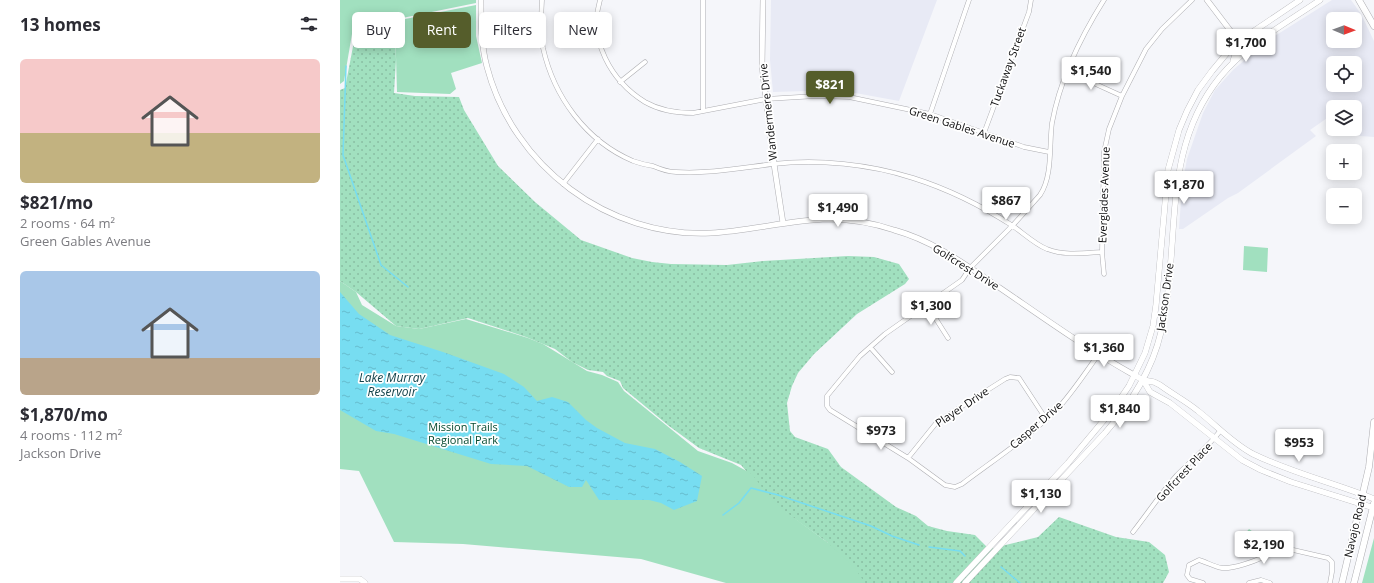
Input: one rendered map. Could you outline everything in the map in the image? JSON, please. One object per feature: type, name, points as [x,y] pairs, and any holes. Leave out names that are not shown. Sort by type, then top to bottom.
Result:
[{"type":"main road","name":"Jackson Drive","points":[[956,583],[1068,463],[1097,429],[1125,392],[1145,353],[1153,326],[1168,170],[1179,130],[1198,90],[1212,71],[1239,42],[1300,0]]},
{"type":"main road","name":"Jackson Drive","points":[[965,583],[1105,433],[1122,413],[1137,391],[1156,352],[1165,313],[1176,193],[1181,158],[1191,128],[1209,93],[1220,77],[1232,64],[1258,40],[1320,0]]},
{"type":"main road","points":[[1359,0],[1374,26]]},
{"type":"main road","points":[[1247,50],[1248,35]]},
{"type":"main road","points":[[1232,64],[1239,42]]},
{"type":"main road","name":"Golfcrest Drive","points":[[1134,375],[1143,380],[1160,385],[1197,410],[1220,431],[1253,454],[1285,468],[1374,499]]},
{"type":"main road","name":"Golfcrest Drive","points":[[1143,380],[1150,392],[1170,404],[1242,460],[1270,474],[1292,482],[1374,506]]},
{"type":"main road","name":"Navajo Road","points":[[1342,583],[1369,467],[1374,422]]},
{"type":"main road","name":"Navajo Road","points":[[1354,583],[1374,506]]},
{"type":"main road","points":[[340,579],[360,579],[365,583]]},
{"type":"street","name":"Golfcrest Drive","points":[[481,0],[481,33],[487,66],[497,97],[506,115],[524,144],[550,173],[563,184],[596,206],[626,220],[662,230],[685,232],[712,233],[783,223],[826,219],[873,224],[896,230],[921,239],[952,255],[1098,355],[1134,375]]},
{"type":"street","points":[[542,0],[541,28],[543,47],[548,66],[556,86],[568,107],[590,132],[612,150],[633,161],[674,172],[706,173],[774,164],[805,162],[868,168],[913,178],[970,200],[1012,225],[1046,249],[1068,254],[1102,252]]},
{"type":"street","name":"Green Gables Avenue","points":[[600,0],[598,6],[597,25],[600,42],[606,61],[612,72],[628,90],[656,107],[680,113],[692,113],[766,99],[816,96],[849,97],[930,114],[1024,148],[1050,152]]},
{"type":"street","points":[[703,0],[703,111]]},
{"type":"street","name":"Wandermere Drive","points":[[763,0],[762,66],[783,223]]},
{"type":"street","points":[[930,114],[969,0]]},
{"type":"street","name":"Tuckaway Street","points":[[984,133],[1029,12],[1031,0]]},
{"type":"street","points":[[908,458],[830,410],[826,401],[829,392],[860,356],[885,334],[962,280],[970,268],[1044,190],[1047,179],[1052,124],[1060,89],[1074,54],[1104,0]]},
{"type":"street","name":"Everglades Avenue","points":[[1104,274],[1102,252],[1104,152],[1110,129],[1122,96],[1146,49],[1162,29],[1192,0]]},
{"type":"street","points":[[1207,0],[1239,42]]},
{"type":"street","points":[[620,82],[646,62]]},
{"type":"street","points":[[1067,71],[1122,96]]},
{"type":"street","points":[[563,184],[598,139]]},
{"type":"street","points":[[927,306],[948,338]]},
{"type":"street","points":[[870,347],[892,372]]},
{"type":"street","name":"Casper Drive","points":[[908,458],[945,485],[955,487],[962,484],[1046,419],[1084,376],[1098,355]]},
{"type":"street","name":"Player Drive","points":[[908,458],[937,422],[1005,378],[1019,378],[1046,419]]},
{"type":"street","name":"Golfcrest Place","points":[[1133,532],[1165,490],[1220,431]]},
{"type":"street","points":[[1203,583],[1190,579],[1187,575],[1189,565],[1199,560],[1221,568],[1231,568],[1267,555],[1272,548],[1276,546],[1328,558],[1332,562],[1330,583]]},
{"type":"street","points":[[1249,583],[1261,580],[1270,583]]},
{"type":"shaded area","points":[[771,0],[937,0],[899,101],[839,90],[773,92],[770,60]]},
{"type":"shaded area","points":[[1332,0],[1351,0],[1360,12],[1326,12],[1326,48],[1362,48],[1362,16],[1374,41],[1374,137],[1360,136],[1362,136],[1362,100],[1326,100],[1326,119],[1310,130],[1316,136],[1238,193],[1228,198],[1183,229],[1179,229],[1182,186],[1187,159],[1203,113],[1215,90],[1233,70],[1267,41]]},
{"type":"green space","points":[[340,0],[476,0],[476,3],[432,12],[413,12],[413,16],[405,17],[405,12],[352,12],[352,34],[344,81],[340,84]]},
{"type":"green space","points":[[476,5],[476,36],[482,63],[451,73],[456,89],[450,94],[397,92],[396,48],[405,48],[405,19],[413,17],[413,48],[471,48],[471,12],[441,12]]},
{"type":"green space","points":[[353,48],[396,48],[394,93],[415,96],[459,97],[464,110],[498,166],[535,202],[581,240],[632,258],[671,264],[727,265],[763,261],[848,256],[874,257],[899,264],[909,279],[905,284],[857,314],[814,354],[798,373],[787,403],[790,431],[795,437],[828,449],[841,467],[896,507],[916,516],[928,526],[947,531],[975,535],[989,549],[1038,537],[1059,517],[1116,537],[1149,542],[1165,555],[1169,572],[1163,583],[853,583],[827,542],[774,504],[741,465],[699,448],[669,426],[623,388],[620,381],[607,376],[603,372],[588,370],[572,362],[555,349],[526,337],[468,318],[419,329],[396,326],[356,292],[340,281],[340,90],[345,88]]},
{"type":"green space","points":[[1244,246],[1268,248],[1267,272],[1243,270]]},
{"type":"green space","name":"Mission Trails Regional Park","points":[[340,281],[356,292],[362,305],[396,326],[419,329],[466,319],[543,344],[587,371],[602,375],[618,382],[624,391],[698,451],[732,463],[752,474],[769,497],[786,512],[827,542],[854,567],[865,583],[726,583],[641,559],[463,544],[394,542],[359,471],[340,469]]},
{"type":"green space","points":[[1249,529],[1263,539],[1258,545],[1244,535]]},
{"type":"green space","points":[[1374,538],[1374,583],[1362,583]]},
{"type":"water","name":"Lake Murray Reservoir","points":[[340,292],[359,314],[390,335],[504,374],[524,387],[537,401],[552,397],[568,402],[586,420],[597,428],[625,443],[655,449],[680,462],[702,476],[697,501],[674,510],[661,503],[649,500],[599,500],[586,480],[582,487],[569,487],[527,466],[491,464],[394,434],[376,431],[340,410]]},
{"type":"waterway","points":[[346,66],[343,155],[381,265],[408,287]]},
{"type":"waterway","points":[[723,515],[739,503],[751,488],[778,495],[871,526],[892,536],[919,545]]},
{"type":"waterway","points":[[929,547],[960,551],[965,556]]},
{"type":"waterway","points":[[1001,567],[1020,583]]}]
